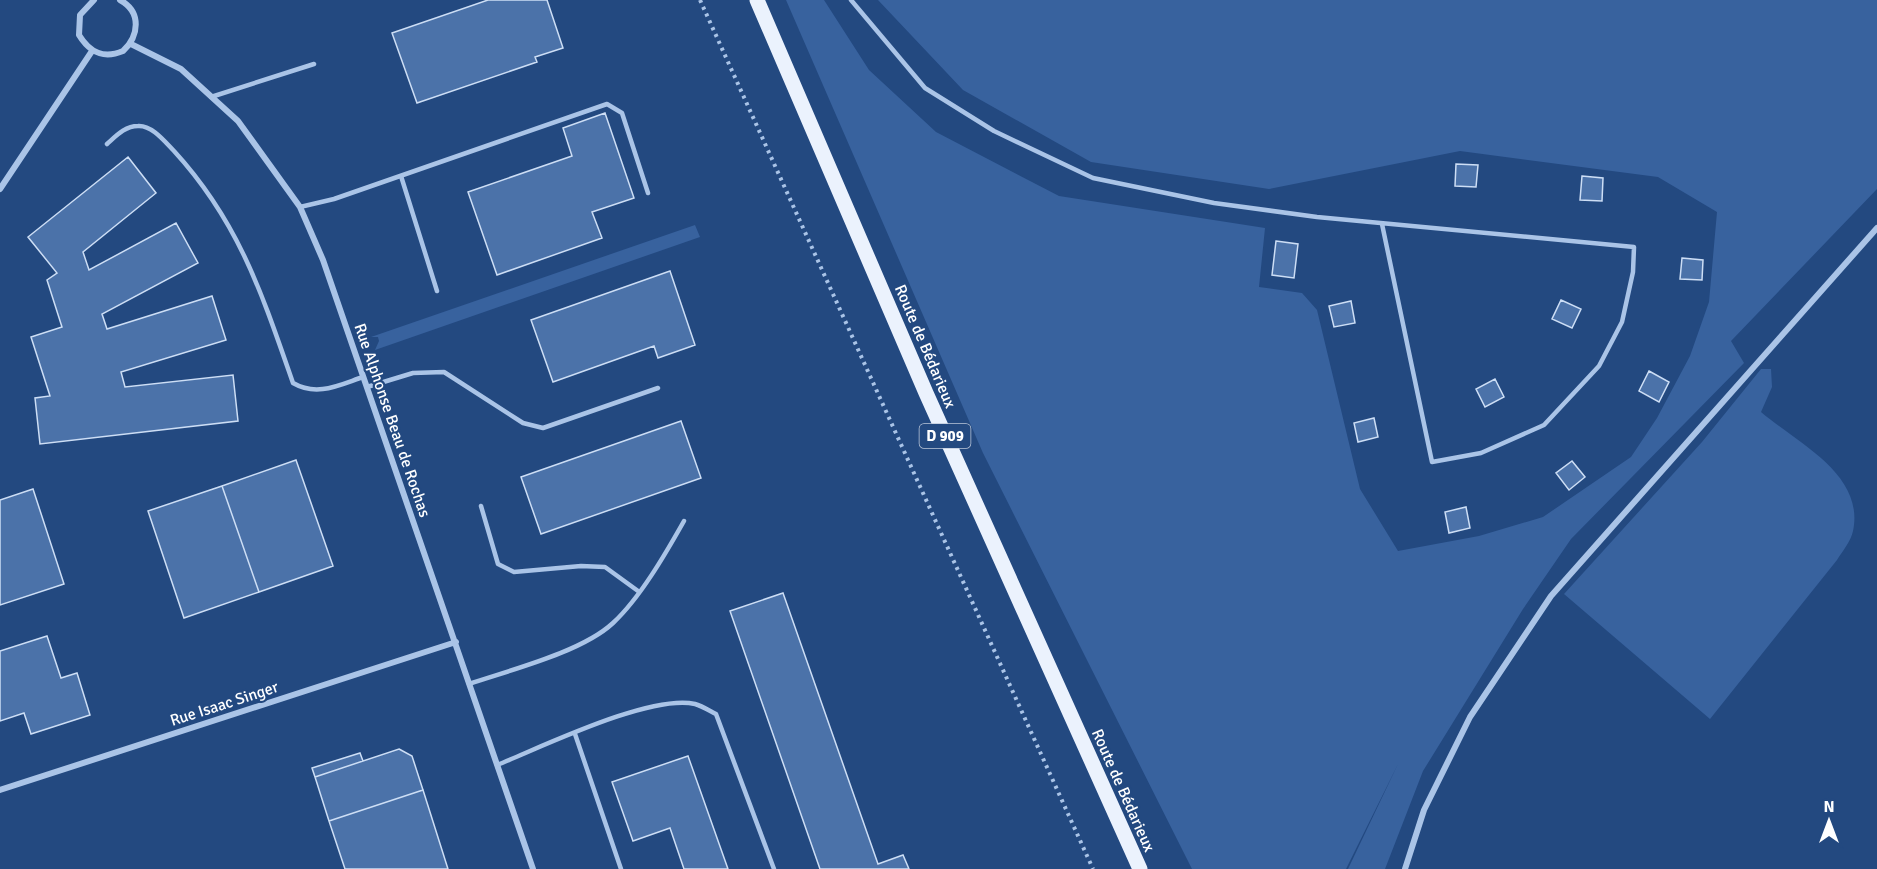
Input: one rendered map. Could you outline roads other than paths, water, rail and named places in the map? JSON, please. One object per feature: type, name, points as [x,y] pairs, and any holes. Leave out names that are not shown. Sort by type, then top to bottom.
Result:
[{"type":"main road","name":"Route de Bédarieux","points":[[757,0],[921,382],[1140,869]]},
{"type":"street","points":[[94,0],[80,15],[79,35],[92,51],[113,55],[131,44],[136,34],[137,22],[133,12],[120,0]]},
{"type":"street","name":"Rue Alphonse Beau de Rochas","points":[[131,44],[181,69],[238,121],[300,207],[323,260],[533,869]]},
{"type":"street","points":[[0,189],[92,51]]},
{"type":"street","points":[[1405,869],[1424,810],[1470,717],[1551,596],[1877,228]]},
{"type":"street","name":"Rue Isaac Singer","points":[[0,790],[456,642]]},
{"type":"lane","points":[[851,0],[925,88],[994,131],[1094,178],[1214,203],[1382,224],[1634,248],[1633,272],[1622,322],[1599,366],[1544,425],[1481,453],[1432,462],[1382,224]]},
{"type":"lane","points":[[211,97],[314,64]]},
{"type":"lane","points":[[300,207],[334,199],[607,104],[622,113],[648,193]]},
{"type":"lane","points":[[107,144],[127,128],[140,125],[158,134],[196,175],[224,216],[248,260],[293,382],[303,389],[319,391],[363,377]]},
{"type":"lane","points":[[401,176],[437,291]]},
{"type":"lane","points":[[367,387],[413,373],[444,372],[524,423],[543,428],[658,388]]},
{"type":"lane","points":[[481,506],[498,564],[514,572],[581,566],[605,567],[638,591]]},
{"type":"lane","points":[[470,684],[572,648],[612,624],[664,558],[684,521]]},
{"type":"lane","points":[[497,765],[619,717],[662,705],[694,704],[716,714],[774,869]]},
{"type":"lane","points":[[575,734],[621,869]]}]
